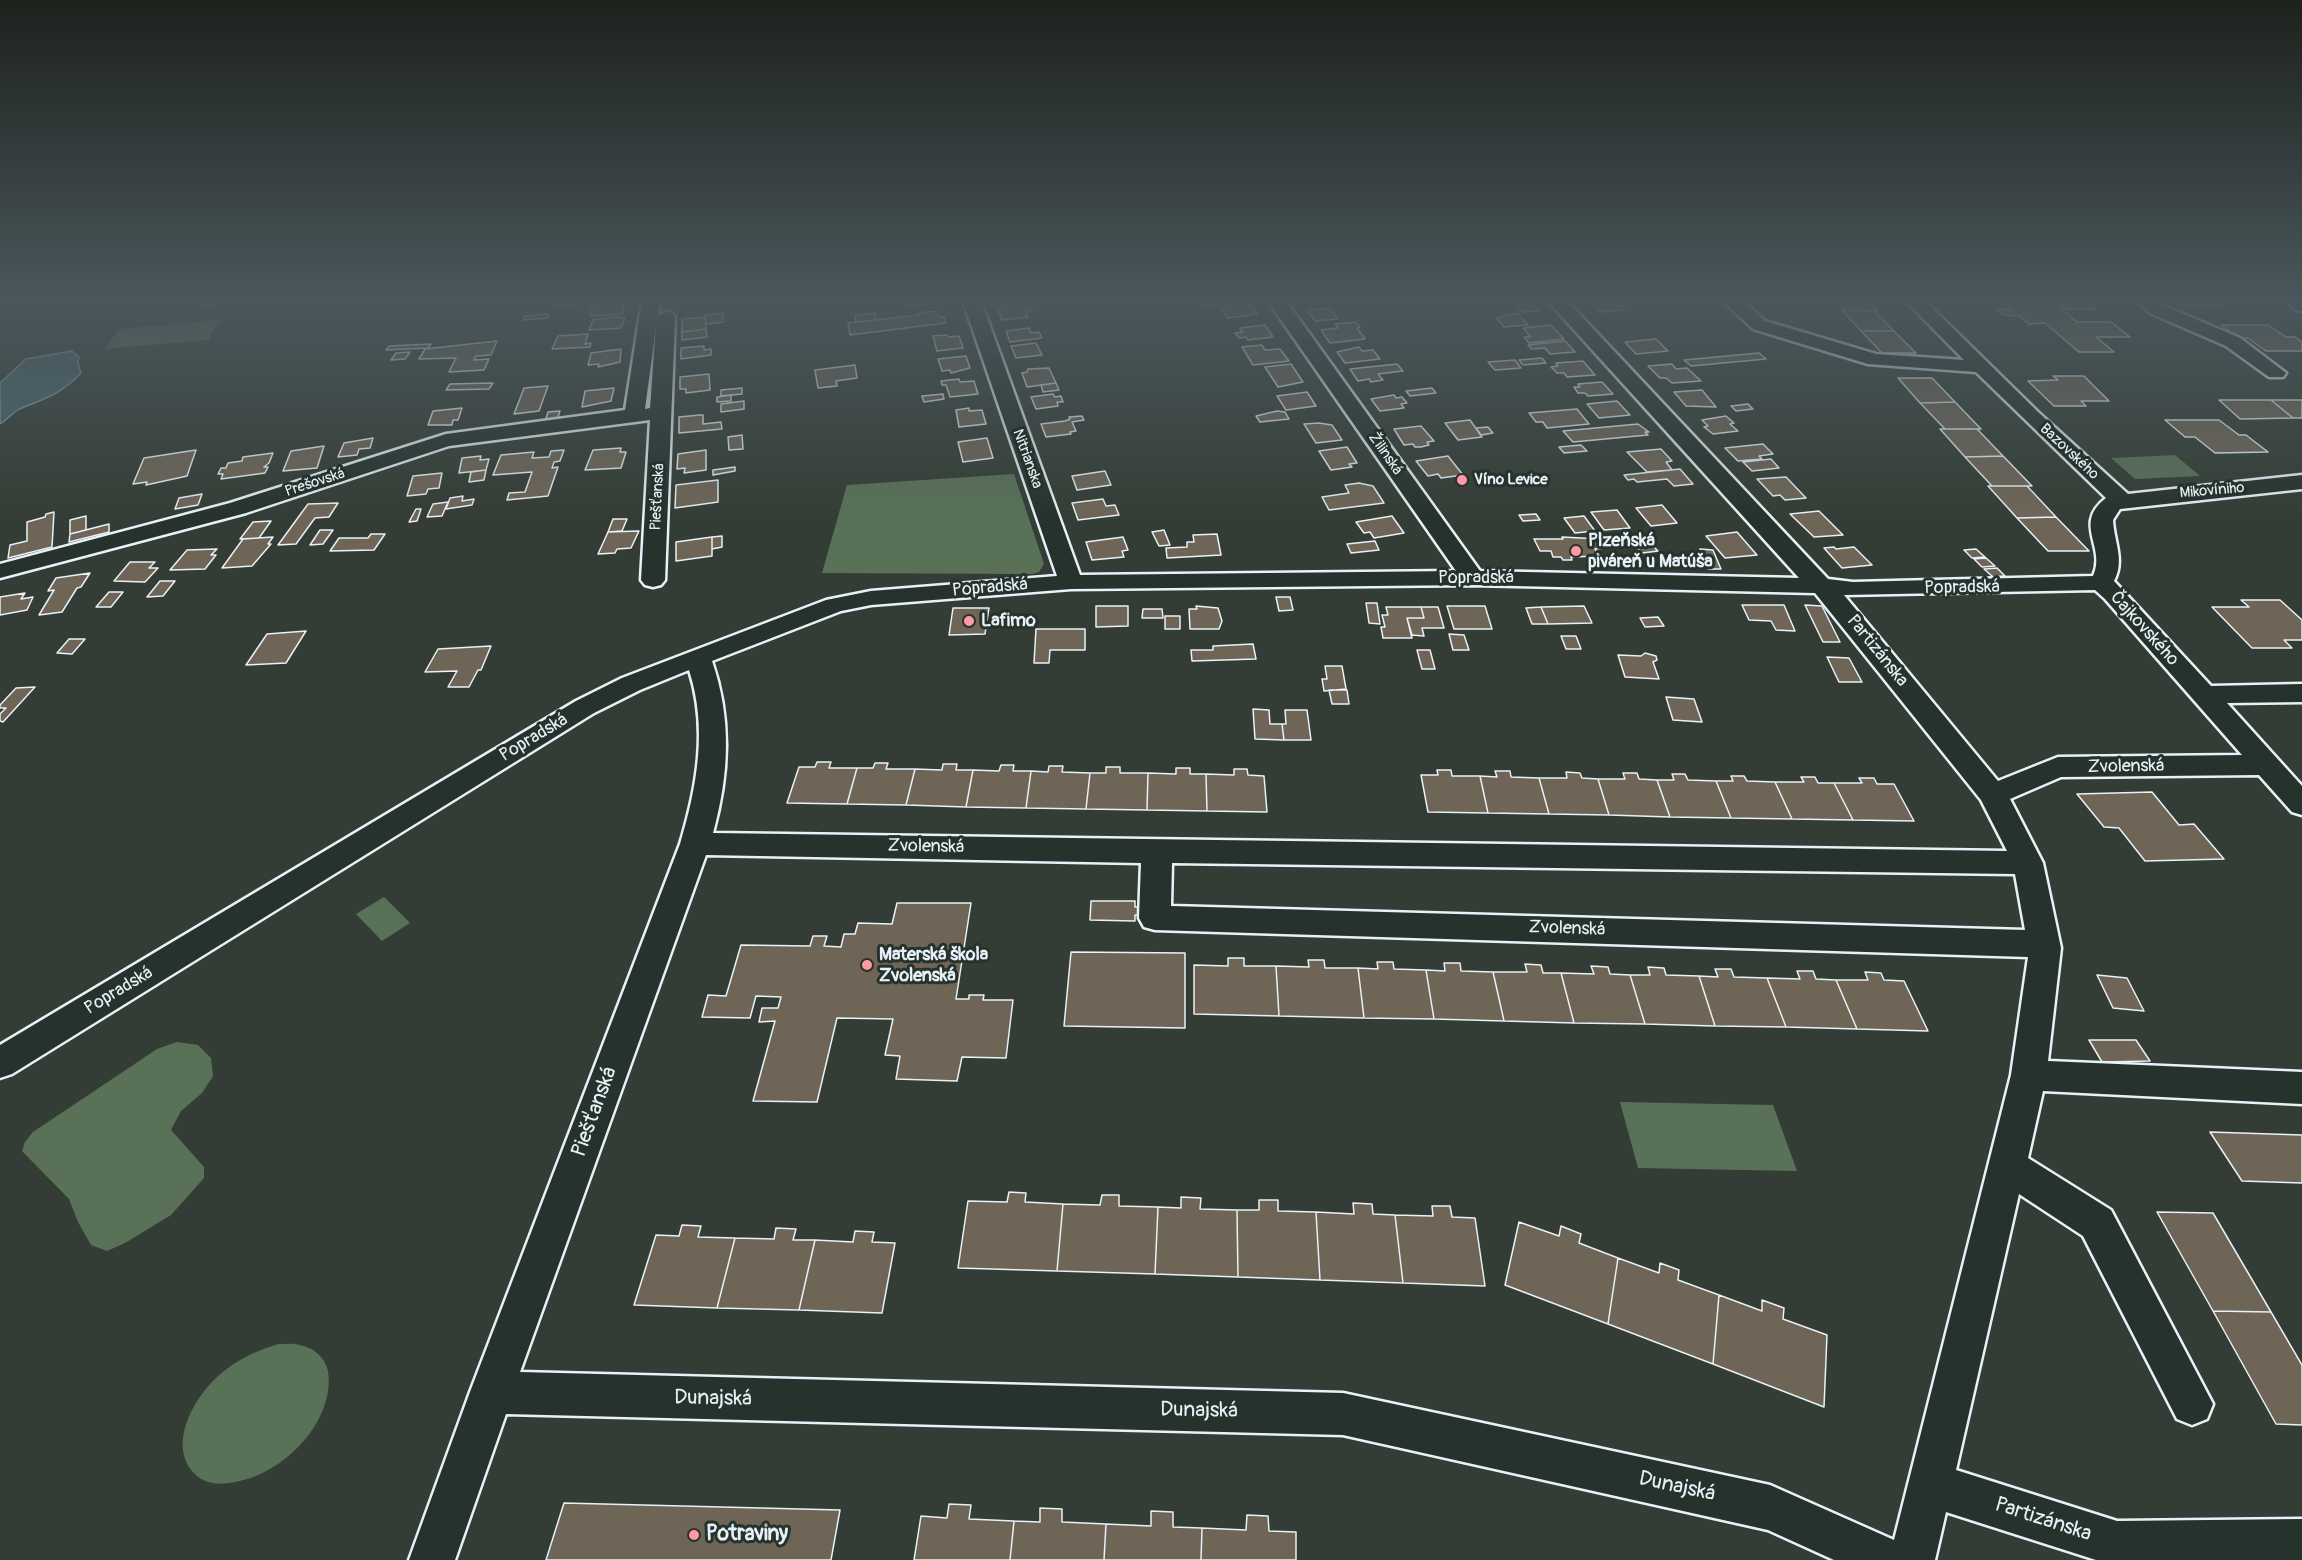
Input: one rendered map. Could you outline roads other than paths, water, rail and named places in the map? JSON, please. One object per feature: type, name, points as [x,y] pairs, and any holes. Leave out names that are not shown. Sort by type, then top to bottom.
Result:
[{"type":"street","points":[[640,374],[634,415],[660,414]]},
{"type":"street","name":"Piešťanská","points":[[653,580],[662,374]]},
{"type":"street","name":"Nitrianska","points":[[998,374],[1071,582]]},
{"type":"street","name":"Žilinská","points":[[1329,374],[1473,578]]},
{"type":"street","name":"Partizánska","points":[[1624,374],[1831,595],[1993,795],[2028,863],[2044,948],[2029,1075],[1912,1560]]},
{"type":"street","name":"Bazovského","points":[[1990,374],[2121,500]]},
{"type":"street","name":"Prešovská","points":[[0,571],[238,508],[446,440],[634,415]]},
{"type":"street","name":"Mikovíniho","points":[[2121,500],[2302,482]]},
{"type":"street","name":"Čajkovského","points":[[2121,500],[2107,507],[2101,516],[2101,526],[2110,562],[2109,573],[2101,583],[2110,590],[2302,805]]},
{"type":"street","name":"Popradská","points":[[0,1063],[585,708],[631,684],[835,605],[871,598],[1071,582],[1473,578],[1821,586],[1852,589],[2101,583]]},
{"type":"street","name":"Piešťanská","points":[[432,1560],[491,1392],[709,802],[715,742],[709,694],[698,658]]},
{"type":"street","points":[[2203,694],[2302,693]]},
{"type":"street","name":"Zvolenská","points":[[1993,795],[2058,767],[2265,765]]},
{"type":"street","name":"Zvolenská","points":[[695,844],[2028,863]]},
{"type":"street","name":"Zvolenská","points":[[1157,852],[1155,918],[2021,942],[2044,948]]},
{"type":"street","points":[[2029,1075],[2302,1088]]},
{"type":"street","points":[[2007,1165],[2097,1223],[2193,1404]]},
{"type":"street","name":"Dunajská","points":[[491,1392],[1343,1414],[1770,1508],[1887,1560]]},
{"type":"street","name":"Partizánska","points":[[1929,1484],[2117,1544],[2302,1542]]},
{"type":"water","points":[[10,374],[80,374],[59,391],[19,409],[0,424],[0,383]]},
{"type":"place","name":"Víno Levice","points":[[1462,480]]},
{"type":"place","name":"Plzeňská piváreň u Matúša","points":[[1576,551]]},
{"type":"place","name":"Lafimo","points":[[969,621]]},
{"type":"place","name":"Materská škola Zvolenská","points":[[867,965]]},
{"type":"place","name":"Potraviny","points":[[694,1535]]}]
